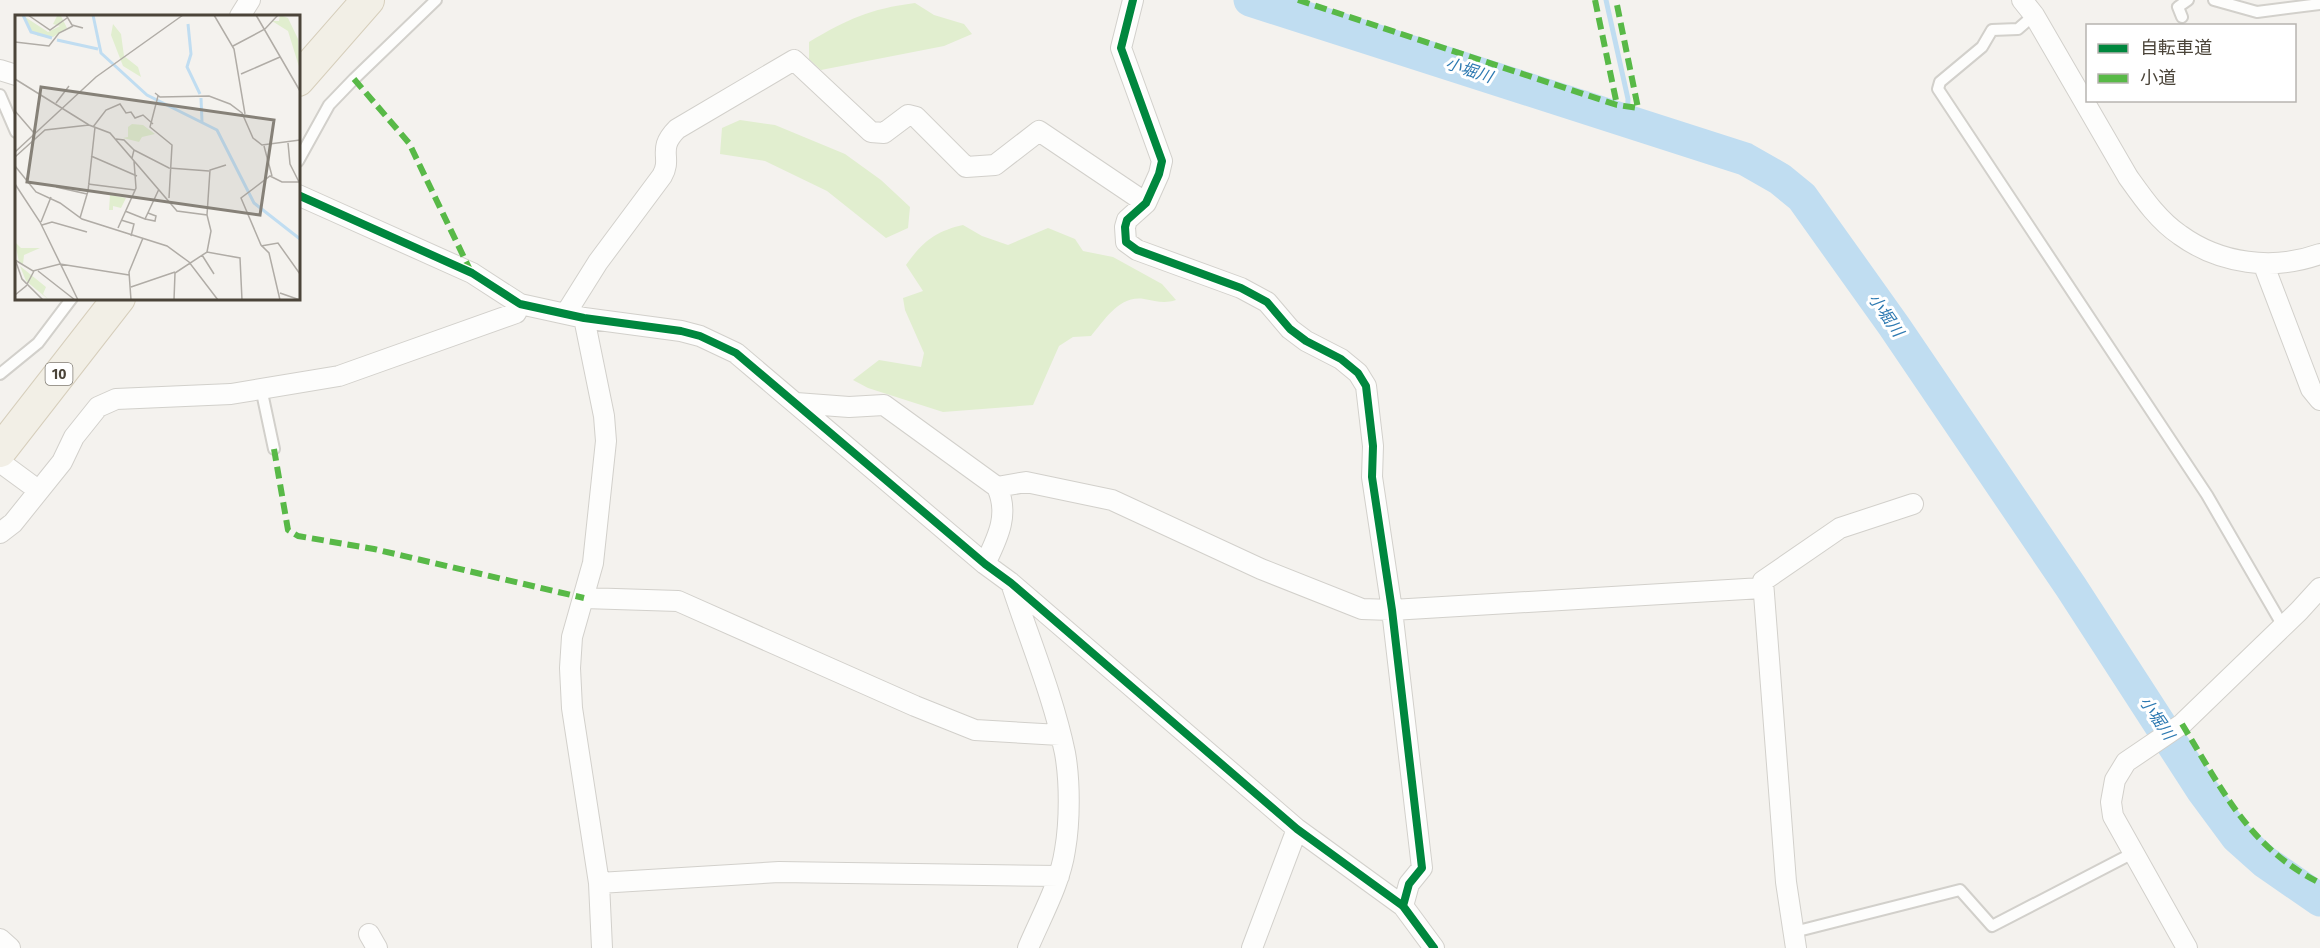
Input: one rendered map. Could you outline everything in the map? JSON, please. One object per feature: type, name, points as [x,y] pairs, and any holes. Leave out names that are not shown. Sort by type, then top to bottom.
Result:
[{"type":"main road","points":[[300,78],[368,0]]},
{"type":"main road","name":"10","points":[[0,451],[117,300]]},
{"type":"street","points":[[241,15],[250,0]]},
{"type":"street","points":[[1132,0],[1121,48],[1162,161],[1159,174],[1146,203],[1127,220],[1126,242],[1137,250],[1241,288],[1267,302],[1290,329],[1306,341],[1341,359],[1358,373],[1366,386],[1373,446],[1372,477],[1392,610],[1422,868],[1409,884],[1403,906]]},
{"type":"street","points":[[2022,0],[2037,8],[2086,99]]},
{"type":"street","points":[[602,948],[599,883],[572,708],[570,668],[572,637],[593,563],[606,441],[600,398],[575,315],[598,262],[666,169],[665,144],[669,137],[677,129],[794,60],[871,132],[884,133],[908,115],[916,117],[966,167],[995,165],[1039,131],[1146,203]]},
{"type":"street","points":[[0,70],[15,75]]},
{"type":"street","points":[[2088,102],[2128,177],[2161,219],[2179,235],[2220,257],[2242,262],[2285,262],[2320,254]]},
{"type":"street","points":[[300,196],[472,273],[520,304],[681,331],[700,336],[736,353],[985,564],[1011,582],[1297,829],[1403,906],[1434,948]]},
{"type":"street","points":[[2263,263],[2311,389],[2320,400]]},
{"type":"street","points":[[0,533],[13,523],[34,487],[62,462],[74,437],[98,408],[116,399],[231,394],[339,376],[516,312],[520,304]]},
{"type":"street","points":[[796,403],[849,407],[884,405],[998,487],[1003,499],[1002,527],[985,564]]},
{"type":"street","points":[[0,462],[34,487]]},
{"type":"street","points":[[998,487],[1026,482],[1112,500],[1261,569],[1362,609],[1392,610],[1762,588]]},
{"type":"street","points":[[1795,940],[1786,882],[1763,581],[1840,528],[1913,504]]},
{"type":"street","points":[[1011,582],[1038,660],[1065,755],[1068,822],[1065,851],[1059,876],[1028,948]]},
{"type":"street","points":[[2187,948],[2113,816],[2111,802],[2115,780],[2126,762],[2176,728],[2320,588]]},
{"type":"street","points":[[584,598],[678,601],[915,706],[975,730],[1060,735]]},
{"type":"street","points":[[1252,948],[1297,829]]},
{"type":"street","points":[[599,883],[780,872],[1059,876]]},
{"type":"street","points":[[0,939],[10,948]]},
{"type":"lane","points":[[300,157],[329,105],[436,0]]},
{"type":"lane","points":[[2182,17],[2178,7],[2188,0]]},
{"type":"lane","points":[[2214,0],[2257,12],[2320,4]]},
{"type":"lane","points":[[2037,8],[2018,29],[1992,30],[1982,47],[1940,82],[1938,89],[2207,495],[2283,626]]},
{"type":"lane","points":[[0,95],[15,130]]},
{"type":"lane","points":[[0,374],[38,343],[70,300]]},
{"type":"lane","points":[[261,388],[274,450]]},
{"type":"lane","points":[[1795,940],[1960,890],[1992,926],[2133,853]]},
{"type":"green space","points":[[915,3],[934,15],[964,24],[972,34],[944,46],[821,70],[809,59],[809,42],[836,27],[859,16],[885,8]]},
{"type":"green space","points":[[740,120],[775,125],[845,154],[881,180],[910,207],[908,228],[886,238],[827,191],[765,161],[720,154],[722,128]]},
{"type":"green space","points":[[963,225],[982,236],[1008,245],[1048,228],[1075,239],[1083,251],[1113,257],[1162,284],[1176,300],[1164,302],[1135,299],[1127,301],[1113,310],[1091,336],[1073,337],[1059,346],[1033,405],[943,412],[868,388],[853,380],[879,360],[921,367],[924,353],[905,310],[903,298],[923,291],[906,265],[918,250],[937,234]]},
{"type":"waterway","name":"小堀川","points":[[1250,0],[1745,159],[1780,179],[1802,197],[1894,326],[2071,587],[2203,791],[2237,837],[2265,862],[2320,900]]},
{"type":"waterway","points":[[1606,0],[1628,99],[1627,122]]},
{"type":"marked path","points":[[1298,0],[1617,105],[1638,108],[1616,0]]},
{"type":"marked path","points":[[1595,0],[1617,105]]},
{"type":"marked path","points":[[354,79],[409,143],[471,272]]},
{"type":"marked path","points":[[274,449],[288,530],[298,536],[374,549],[584,598]]},
{"type":"marked path","points":[[2182,724],[2224,793],[2255,834],[2295,868],[2320,883]]},
{"type":"cycle path","points":[[1133,0],[1121,48],[1162,161],[1159,174],[1146,203],[1127,220],[1126,242],[1137,250],[1241,288],[1267,302],[1290,329],[1306,341],[1341,359],[1358,373],[1366,386],[1373,446],[1372,477],[1392,610],[1422,868],[1409,884],[1403,906]]},
{"type":"cycle path","points":[[300,196],[472,273],[520,304],[584,318],[681,331],[700,336],[736,353],[985,564],[1011,583],[1297,829],[1403,906],[1434,948]]}]
